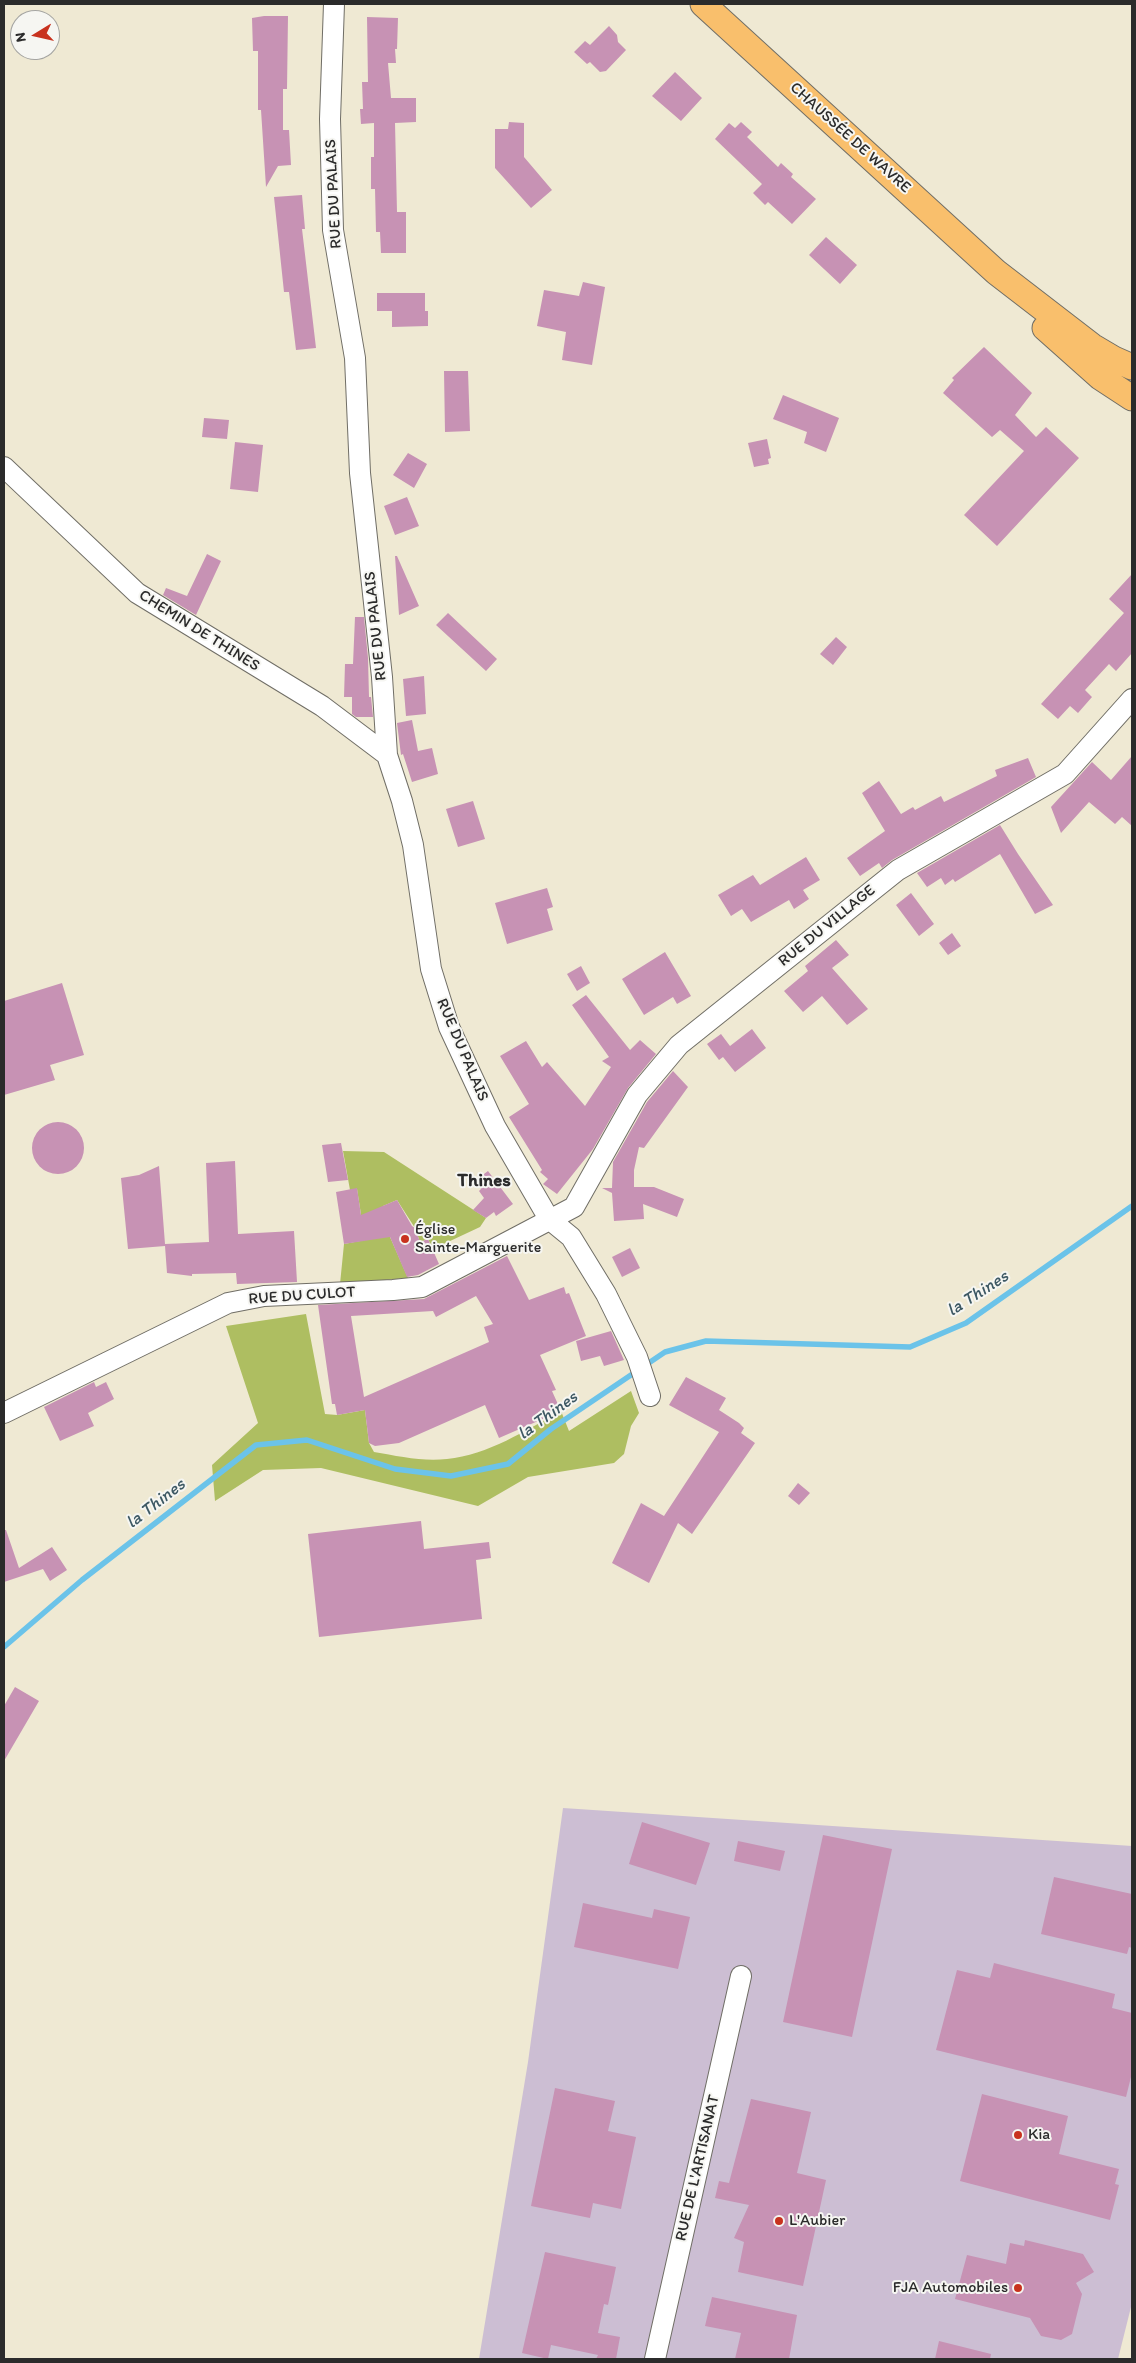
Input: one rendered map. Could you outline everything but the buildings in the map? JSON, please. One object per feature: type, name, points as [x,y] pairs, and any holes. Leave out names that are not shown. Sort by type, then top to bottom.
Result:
[{"type":"main road","name":"CHAUSSÉE DE WAVRE","points":[[703,4],[996,272]]},
{"type":"main road","points":[[996,272],[1092,346],[1114,359],[1132,366]]},
{"type":"main road","points":[[996,272],[1019,306],[1100,377],[1132,398]]},
{"type":"street","name":"RUE DU PALAIS","points":[[334,4],[330,119],[332,230],[355,358],[360,473],[382,677],[387,755],[402,801],[413,845],[431,969],[449,1027],[495,1126],[549,1219]]},
{"type":"street","name":"CHEMIN DE THINES","points":[[4,467],[137,593],[322,706],[387,755]]},
{"type":"street","name":"RUE DU VILLAGE","points":[[571,1237],[574,1207],[637,1095],[679,1045],[898,870],[1065,774],[1132,699]]},
{"type":"street","points":[[574,1207],[549,1219],[571,1237],[606,1294],[637,1357],[650,1396]]},
{"type":"street","name":"RUE DU CULOT","points":[[4,1413],[228,1303],[264,1296],[422,1287],[549,1219]]},
{"type":"street","name":"RUE DE L'ARTISANAT","points":[[655,2359],[741,1976]]},
{"type":"shaded area","points":[[563,1808],[1132,1846],[1132,2303],[1118,2359],[479,2359],[528,2062]]},
{"type":"green space","points":[[343,1151],[384,1152],[486,1218],[480,1227],[433,1249],[428,1239],[420,1242],[415,1228],[397,1200],[383,1206],[390,1237],[408,1278],[340,1284],[344,1244],[365,1240],[357,1189],[350,1190]]},
{"type":"green space","points":[[306,1314],[325,1414],[337,1415],[365,1410],[369,1443],[374,1452],[429,1460],[462,1457],[506,1441],[561,1411],[569,1431],[631,1391],[639,1413],[631,1426],[624,1454],[614,1463],[528,1477],[478,1506],[321,1468],[263,1470],[215,1501],[212,1465],[258,1423],[226,1326]]},
{"type":"waterway","name":"la Thines","points":[[4,1647],[82,1580],[256,1445],[307,1440],[395,1469],[451,1476],[508,1464],[551,1429],[665,1352],[706,1341],[910,1347],[966,1323],[1132,1206]]},
{"type":"place","name":"Église Sainte-Marguerite","points":[[405,1239]]},
{"type":"place","name":"Kia","points":[[1018,2135]]},
{"type":"place","name":"L'Aubier","points":[[779,2221]]},
{"type":"place","name":"FJA Automobiles","points":[[1018,2288]]},
{"type":"district","name":"Thines","points":[[484,1181]]}]
